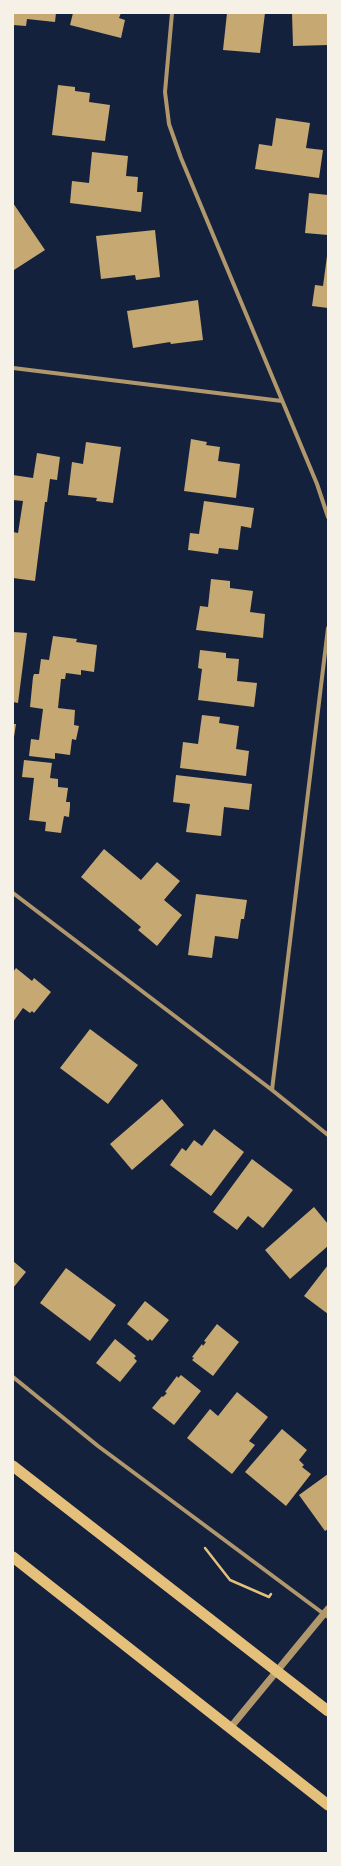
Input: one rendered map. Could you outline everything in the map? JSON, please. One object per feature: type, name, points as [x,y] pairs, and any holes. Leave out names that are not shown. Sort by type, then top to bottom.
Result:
[{"type":"highway","points":[[13,1466],[328,1712]]},
{"type":"highway","points":[[13,1557],[328,1805]]},
{"type":"street","points":[[172,13],[165,92],[169,124],[184,165],[317,484],[328,517]]},
{"type":"street","points":[[13,368],[282,401]]},
{"type":"street","points":[[272,1090],[328,628]]},
{"type":"street","points":[[13,892],[272,1090],[328,1135]]},
{"type":"street","points":[[13,1377],[98,1446],[327,1613],[276,1671],[230,1728]]},
{"type":"building","points":[[13,13],[56,13],[55,22],[27,19],[26,26],[13,25]]},
{"type":"building","points":[[73,13],[121,13],[119,18],[125,20],[121,38],[70,25]]},
{"type":"building","points":[[227,13],[265,13],[260,53],[223,50]]},
{"type":"building","points":[[292,13],[328,13],[328,45],[293,46]]},
{"type":"building","points":[[58,85],[75,87],[75,91],[90,93],[89,102],[110,105],[105,141],[52,135]]},
{"type":"building","points":[[276,118],[310,123],[306,148],[323,150],[319,178],[255,169],[259,144],[272,146]]},
{"type":"building","points":[[92,152],[128,156],[126,176],[138,177],[137,192],[143,192],[141,212],[70,203],[72,181],[89,183]]},
{"type":"building","points":[[309,193],[328,195],[328,235],[305,233]]},
{"type":"building","points":[[13,203],[45,250],[14,270],[13,269]]},
{"type":"building","points":[[155,230],[160,277],[136,280],[135,275],[101,279],[96,236]]},
{"type":"building","points":[[327,256],[328,308],[312,306],[315,285],[323,286]]},
{"type":"building","points":[[198,300],[203,340],[171,344],[170,342],[133,348],[127,311]]},
{"type":"building","points":[[191,439],[207,442],[206,445],[220,447],[218,461],[240,464],[236,498],[184,491]]},
{"type":"building","points":[[86,442],[121,447],[113,503],[96,501],[97,498],[68,495],[72,462],[83,464]]},
{"type":"building","points":[[37,453],[60,457],[57,480],[50,479],[47,502],[45,502],[35,581],[13,578],[13,532],[18,533],[23,501],[13,500],[13,475],[33,478]]},
{"type":"building","points":[[204,501],[254,508],[251,528],[241,526],[238,550],[219,548],[218,554],[188,550],[190,533],[199,534]]},
{"type":"building","points":[[211,579],[230,581],[230,588],[253,591],[250,612],[265,614],[263,638],[196,630],[200,606],[208,607]]},
{"type":"building","points":[[13,632],[27,633],[18,703],[13,702]]},
{"type":"building","points":[[53,636],[77,639],[76,642],[97,645],[94,672],[81,670],[81,675],[66,673],[65,679],[61,679],[58,708],[75,710],[74,725],[79,726],[76,740],[72,739],[70,755],[55,753],[55,759],[29,756],[31,739],[39,740],[43,709],[30,707],[33,677],[34,674],[39,674],[41,659],[49,660]]},
{"type":"building","points":[[200,650],[226,653],[226,658],[239,659],[237,681],[257,683],[254,707],[198,700],[202,669],[198,668]]},
{"type":"building","points":[[202,715],[220,717],[219,723],[239,726],[236,749],[249,751],[246,776],[180,768],[183,742],[198,744]]},
{"type":"building","points":[[13,724],[16,724],[14,737],[13,737]]},
{"type":"building","points":[[24,760],[52,763],[50,778],[58,779],[58,787],[68,788],[66,802],[70,802],[69,817],[64,816],[61,833],[45,831],[46,822],[29,820],[34,778],[22,777]]},
{"type":"building","points":[[176,775],[252,784],[249,810],[224,807],[221,836],[186,832],[190,804],[173,802]]},
{"type":"building","points":[[104,849],[141,880],[157,862],[180,881],[164,900],[182,915],[157,946],[138,930],[141,927],[81,877]]},
{"type":"building","points":[[196,894],[247,900],[244,919],[241,919],[238,939],[215,936],[212,958],[188,955]]},
{"type":"building","points":[[16,968],[32,981],[34,978],[51,992],[34,1013],[32,1011],[30,1013],[23,1008],[13,1022],[13,972]]},
{"type":"building","points":[[90,1029],[138,1065],[108,1104],[60,1068]]},
{"type":"building","points":[[162,1099],[184,1125],[132,1170],[110,1144]]},
{"type":"building","points":[[214,1129],[244,1152],[211,1196],[170,1165],[182,1148],[186,1151],[194,1140],[202,1146]]},
{"type":"building","points":[[252,1159],[293,1190],[263,1228],[248,1216],[237,1230],[213,1212]]},
{"type":"building","points":[[314,1207],[328,1224],[328,1246],[290,1279],[265,1250]]},
{"type":"building","points":[[13,1261],[26,1272],[13,1288]]},
{"type":"building","points":[[328,1265],[328,1314],[304,1296]]},
{"type":"building","points":[[66,1268],[116,1305],[90,1341],[40,1303]]},
{"type":"building","points":[[145,1301],[169,1320],[152,1341],[150,1339],[148,1341],[127,1324]]},
{"type":"building","points":[[217,1324],[239,1342],[213,1376],[192,1360],[194,1358],[192,1357],[202,1344],[203,1346],[206,1342],[204,1341]]},
{"type":"building","points":[[115,1339],[136,1356],[134,1358],[137,1361],[120,1382],[96,1363]]},
{"type":"building","points":[[181,1375],[201,1391],[174,1425],[152,1408],[162,1396],[163,1397],[167,1393],[165,1392],[177,1376],[178,1378]]},
{"type":"building","points":[[237,1392],[268,1417],[249,1441],[255,1445],[232,1474],[187,1438],[210,1409],[218,1416]]},
{"type":"building","points":[[282,1429],[307,1450],[299,1460],[304,1465],[302,1467],[311,1474],[286,1506],[245,1472]]},
{"type":"building","points":[[328,1474],[328,1529],[325,1531],[299,1495]]}]
